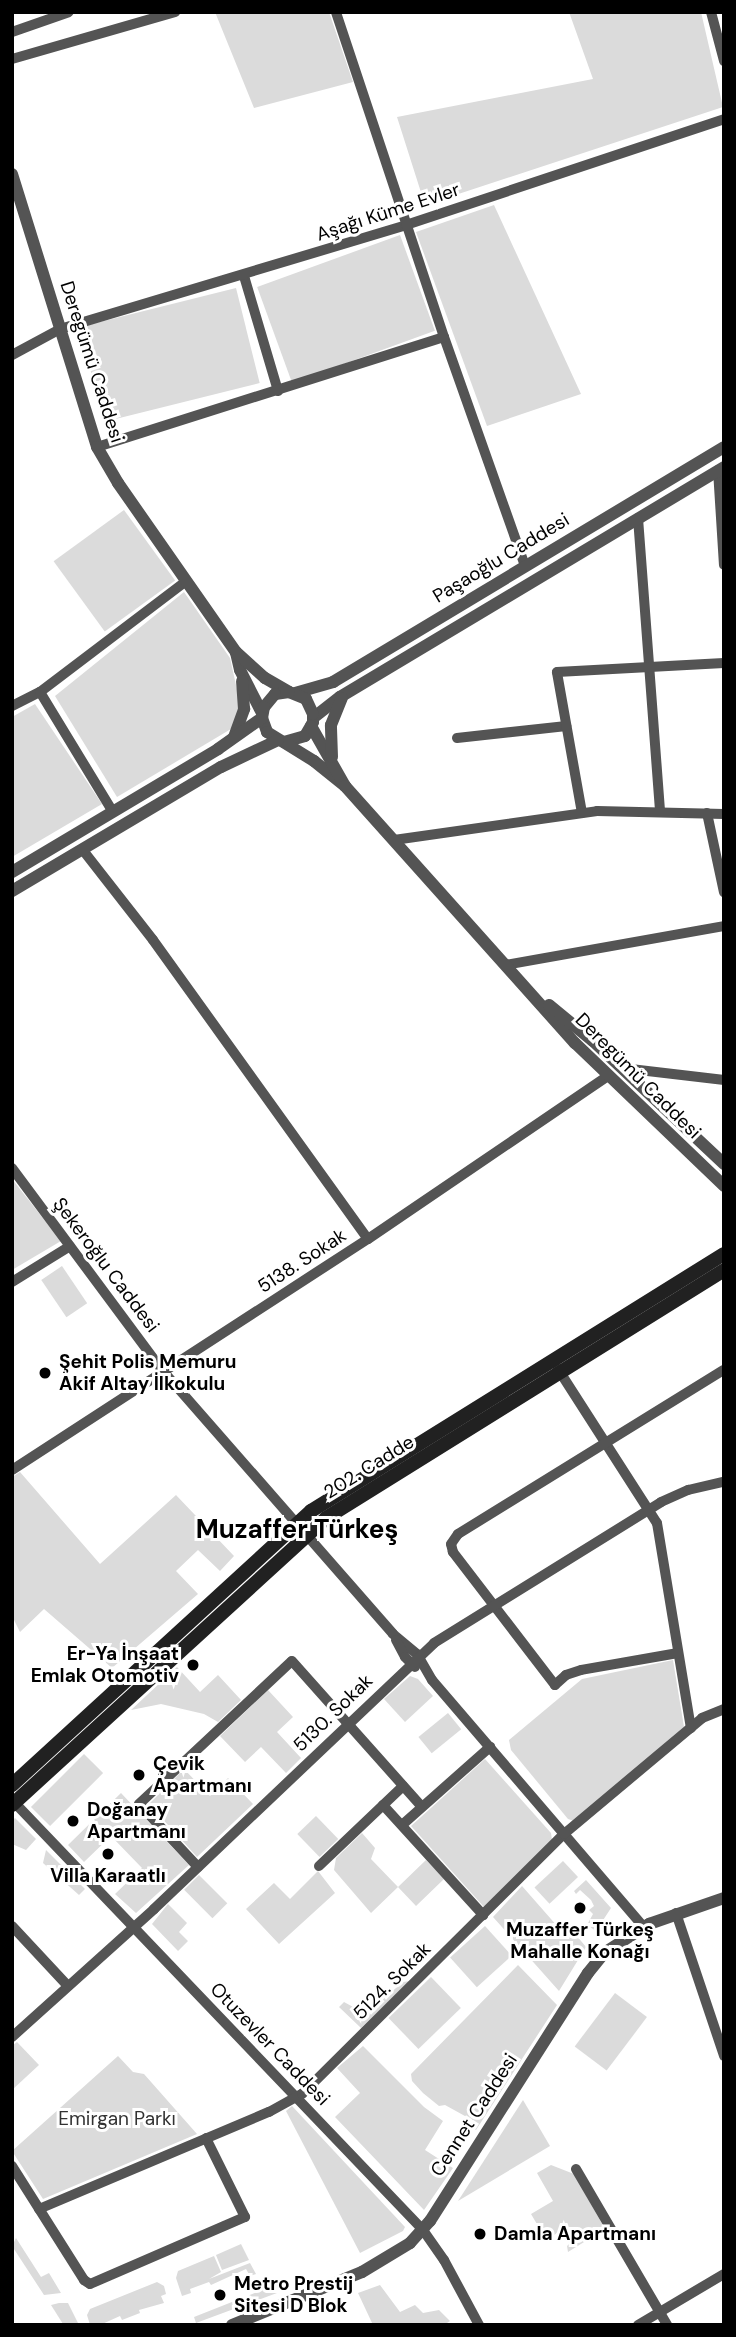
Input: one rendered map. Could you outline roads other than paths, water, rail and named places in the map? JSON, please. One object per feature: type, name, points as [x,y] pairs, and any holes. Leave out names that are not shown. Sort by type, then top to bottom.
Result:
[{"type":"main road","name":"202. Cadde","points":[[12,1785],[302,1528],[338,1509],[724,1254]]},
{"type":"main road","name":"202. Cadde","points":[[556,1366],[724,1270]]},
{"type":"main road","name":"202. Cadde","points":[[13,1803],[302,1528]]},
{"type":"street","points":[[12,32],[69,12]]},
{"type":"street","points":[[12,59],[175,12]]},
{"type":"street","points":[[336,12],[444,337],[525,566]]},
{"type":"street","points":[[711,12],[724,61]]},
{"type":"street","name":"Aşağı Küme Evler","points":[[12,355],[60,329],[244,276],[406,225],[724,119]]},
{"type":"street","name":"Deregümü Caddesi","points":[[12,174],[97,447],[118,483],[236,652],[265,678],[292,693]]},
{"type":"street","points":[[244,276],[278,391]]},
{"type":"street","points":[[97,447],[444,337]]},
{"type":"street","name":"Paşaoğlu Caddesi","points":[[292,693],[332,682],[724,447]]},
{"type":"street","points":[[721,468],[724,565]]},
{"type":"street","name":"Paşaoğlu Caddesi","points":[[312,722],[345,695],[721,468]]},
{"type":"street","points":[[638,518],[660,811]]},
{"type":"street","points":[[12,706],[40,692],[186,581]]},
{"type":"street","name":"Deregümü Caddesi","points":[[236,652],[240,670],[262,715]]},
{"type":"street","points":[[582,813],[557,672],[724,663]]},
{"type":"street","points":[[233,739],[244,709],[240,670]]},
{"type":"street","points":[[40,692],[113,812]]},
{"type":"street","points":[[12,872],[233,739],[262,715],[269,700],[292,693],[306,699],[312,722],[298,740],[281,741],[221,766],[12,891]]},
{"type":"street","points":[[332,761],[331,725],[345,695]]},
{"type":"street","points":[[262,715],[267,732],[281,741]]},
{"type":"street","name":"Deregümü Caddesi","points":[[312,722],[345,786]]},
{"type":"street","points":[[457,738],[566,726]]},
{"type":"street","name":"Deregümü Caddesi","points":[[281,741],[345,786],[608,1076],[724,1186]]},
{"type":"street","points":[[394,840],[582,813],[660,811],[724,814]]},
{"type":"street","points":[[707,813],[724,892]]},
{"type":"street","points":[[82,849],[153,940],[368,1240]]},
{"type":"street","points":[[505,965],[724,926]]},
{"type":"street","name":"Deregümü Caddesi","points":[[529,990],[573,1023],[724,1164]]},
{"type":"street","points":[[622,1068],[724,1080]]},
{"type":"street","name":"5138. Sokak","points":[[13,1469],[368,1240],[608,1076]]},
{"type":"street","name":"Şekeroğlu Caddesi","points":[[12,1168],[163,1371],[302,1528],[643,1927]]},
{"type":"street","points":[[12,1282],[70,1246]]},
{"type":"street","points":[[556,1366],[650,1509],[659,1533],[691,1728]]},
{"type":"street","points":[[678,1653],[573,1672],[555,1685],[453,1552],[452,1540],[724,1370]]},
{"type":"street","name":"5130. Sokak","points":[[12,2037],[198,1867],[414,1660],[494,1605],[650,1509],[688,1490],[724,1482]]},
{"type":"street","points":[[198,1867],[139,1804],[292,1661],[422,1807]]},
{"type":"street","name":"5124. Sokak","points":[[39,2209],[297,2097],[564,1834],[707,1715],[724,1709]]},
{"type":"street","points":[[402,1825],[490,1747]]},
{"type":"street","points":[[319,1866],[403,1786]]},
{"type":"street","name":"Otuzevler Caddesi","points":[[13,1803],[423,2230],[444,2260],[479,2325]]},
{"type":"street","points":[[383,1805],[483,1915]]},
{"type":"street","name":"Cennet Caddesi","points":[[232,2325],[249,2322],[383,2262],[423,2230],[596,1962],[613,1945],[643,1927],[724,1898]]},
{"type":"street","points":[[676,1913],[724,2056]]},
{"type":"street","points":[[13,1925],[68,1986]]},
{"type":"street","points":[[12,2166],[89,2284],[245,2217],[206,2138]]},
{"type":"street","points":[[576,2169],[667,2325]]},
{"type":"street","points":[[638,2325],[724,2274]]},
{"type":"place","name":"Şehit Polis Memuru Akif Altay İlkokulu","points":[[45,1373]]},
{"type":"place","name":"Er-Ya İnşaat Emlak Otomotiv","points":[[193,1665]]},
{"type":"place","name":"Çevik Apartmanı","points":[[139,1775]]},
{"type":"place","name":"Doğanay Apartmanı","points":[[73,1821]]},
{"type":"place","name":"Villa Karaatlı","points":[[108,1854]]},
{"type":"place","name":"Muzaffer Türkeş Mahalle Konağı","points":[[580,1908]]},
{"type":"place","name":"Damla Apartmanı","points":[[480,2234]]},
{"type":"place","name":"Metro Prestij Sitesi D Blok","points":[[220,2295]]},
{"type":"district","name":"Muzaffer Türkeş","points":[[297,1530]]},
{"type":"park label","name":"Emirgan Parkı","points":[[117,2119]]}]
